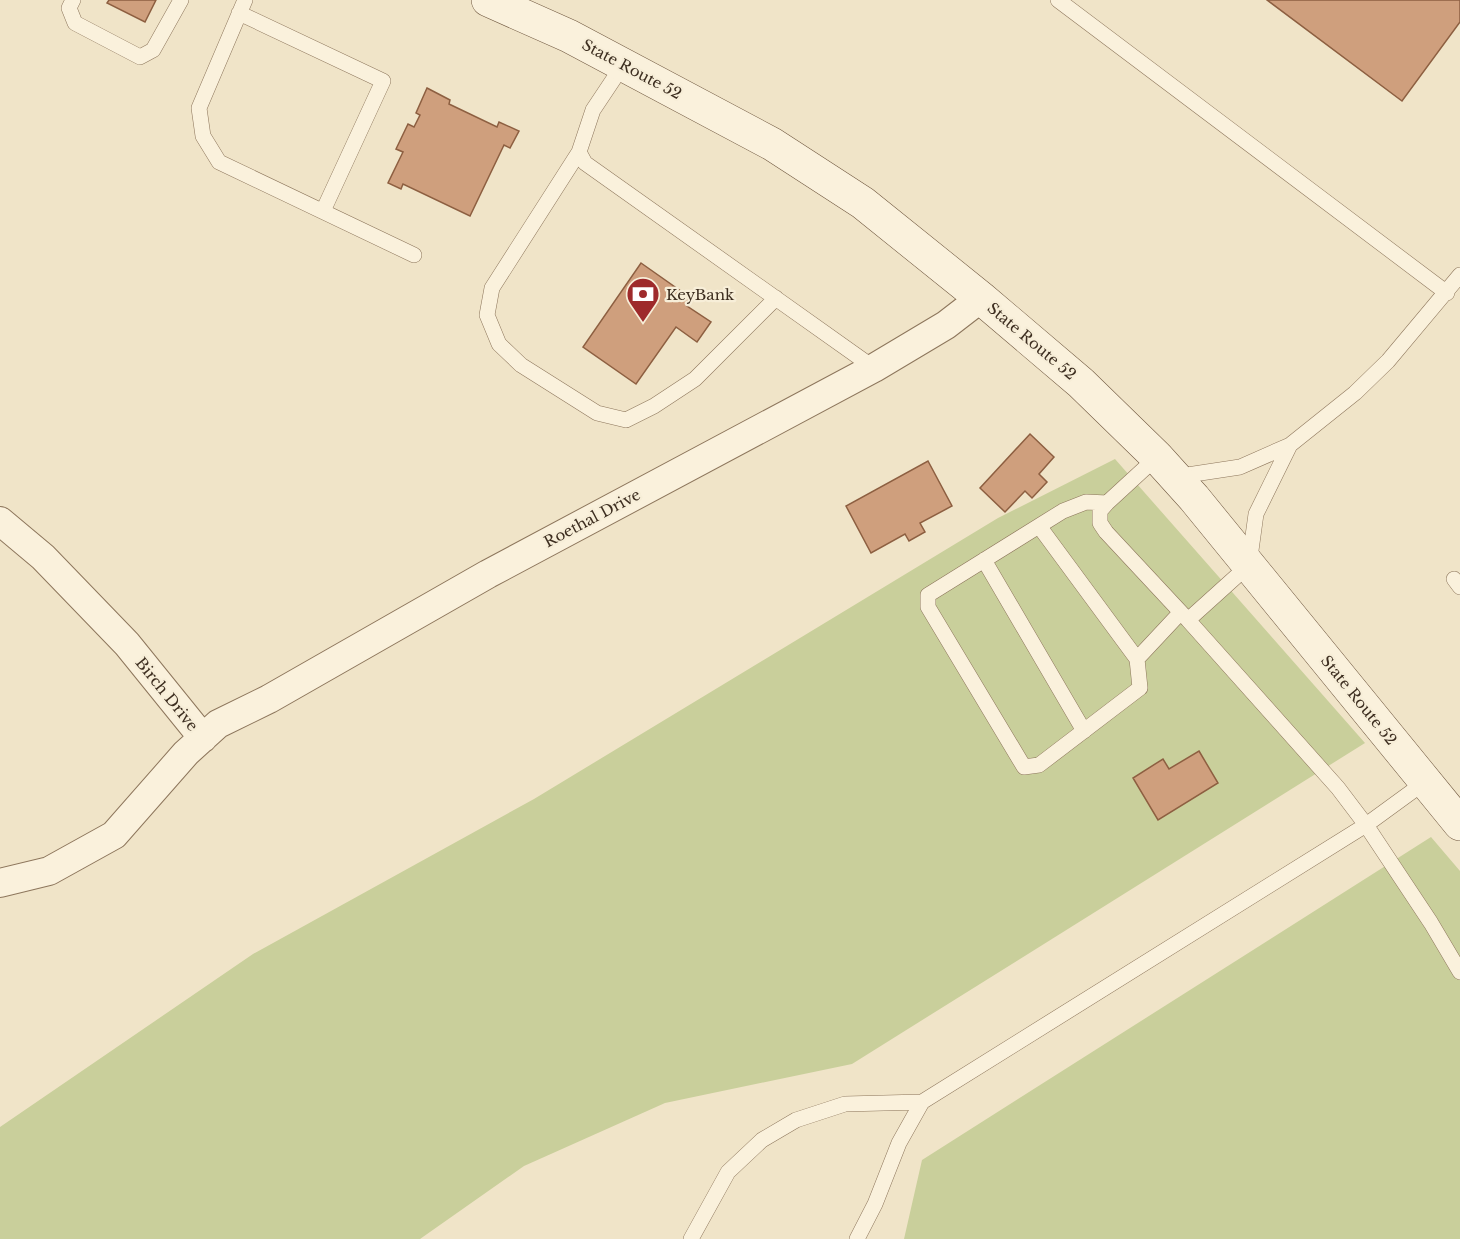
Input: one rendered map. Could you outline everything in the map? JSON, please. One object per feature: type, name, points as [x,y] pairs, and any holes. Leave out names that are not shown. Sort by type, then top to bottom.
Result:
[{"type":"main road","name":"State Route 52","points":[[488,0],[570,36],[771,144],[863,203],[981,298],[1081,383],[1166,467],[1460,824]]},
{"type":"street","name":"Roethal Drive","points":[[203,738],[218,724],[269,699],[488,574],[873,368],[946,325],[981,298]]},
{"type":"street","name":"Birch Drive","points":[[0,521],[43,556],[127,644],[203,738],[186,753],[114,835],[50,871],[0,883]]},
{"type":"lane","points":[[73,0],[69,8],[75,23],[140,57],[153,50],[181,0]]},
{"type":"lane","points":[[1059,0],[1447,292]]},
{"type":"lane","points":[[323,211],[383,81],[242,6],[199,108],[203,136],[219,162],[414,255]]},
{"type":"lane","points":[[623,65],[593,110],[579,152],[492,288],[488,315],[499,344],[521,365],[597,413],[626,420],[654,406],[695,379],[776,298]]},
{"type":"lane","points":[[579,152],[585,163],[873,368]]},
{"type":"lane","points":[[1460,275],[1389,361],[1355,393],[1290,445],[1240,467],[1166,467],[1107,503],[1100,511],[1100,523],[1106,532],[1338,788],[1366,825],[1431,923],[1460,972]]},
{"type":"lane","points":[[1137,659],[1184,617],[1249,565],[1256,514],[1290,445]]},
{"type":"lane","points":[[1039,526],[1137,659],[1140,688],[1040,765],[1024,767],[928,607],[928,595],[1063,511],[1086,502],[1107,503]]},
{"type":"lane","points":[[984,560],[1084,731]]},
{"type":"lane","points":[[857,1239],[875,1204],[899,1143],[922,1102],[1366,825],[1425,782]]},
{"type":"lane","points":[[691,1239],[728,1172],[762,1140],[796,1120],[846,1104],[922,1102]]},
{"type":"green space","points":[[1115,459],[1365,743],[852,1064],[665,1103],[524,1166],[420,1239],[0,1239],[0,1127],[253,954],[534,799],[998,518]]},
{"type":"green space","points":[[1431,837],[1460,871],[1460,1239],[904,1239],[922,1160]]},
{"type":"building","points":[[109,0],[156,0],[145,22],[107,3]]},
{"type":"building","points":[[1267,0],[1460,0],[1460,22],[1402,101]]},
{"type":"building","points":[[427,88],[450,100],[449,104],[497,127],[499,122],[519,131],[510,148],[504,145],[470,216],[403,184],[401,189],[388,183],[403,152],[396,149],[408,124],[414,127],[420,115],[416,113]]},
{"type":"building","points":[[641,263],[692,299],[687,306],[711,322],[697,342],[676,327],[636,384],[583,347]]},
{"type":"building","points":[[1030,434],[1054,457],[1039,474],[1047,482],[1032,498],[1025,491],[1005,512],[980,488]]},
{"type":"building","points":[[928,461],[952,506],[920,523],[925,532],[909,541],[905,534],[871,553],[846,506]]},
{"type":"building","points":[[1199,751],[1218,783],[1158,820],[1133,778],[1163,759],[1169,769]]},
{"type":"place","name":"KeyBank","points":[[643,323]]}]
